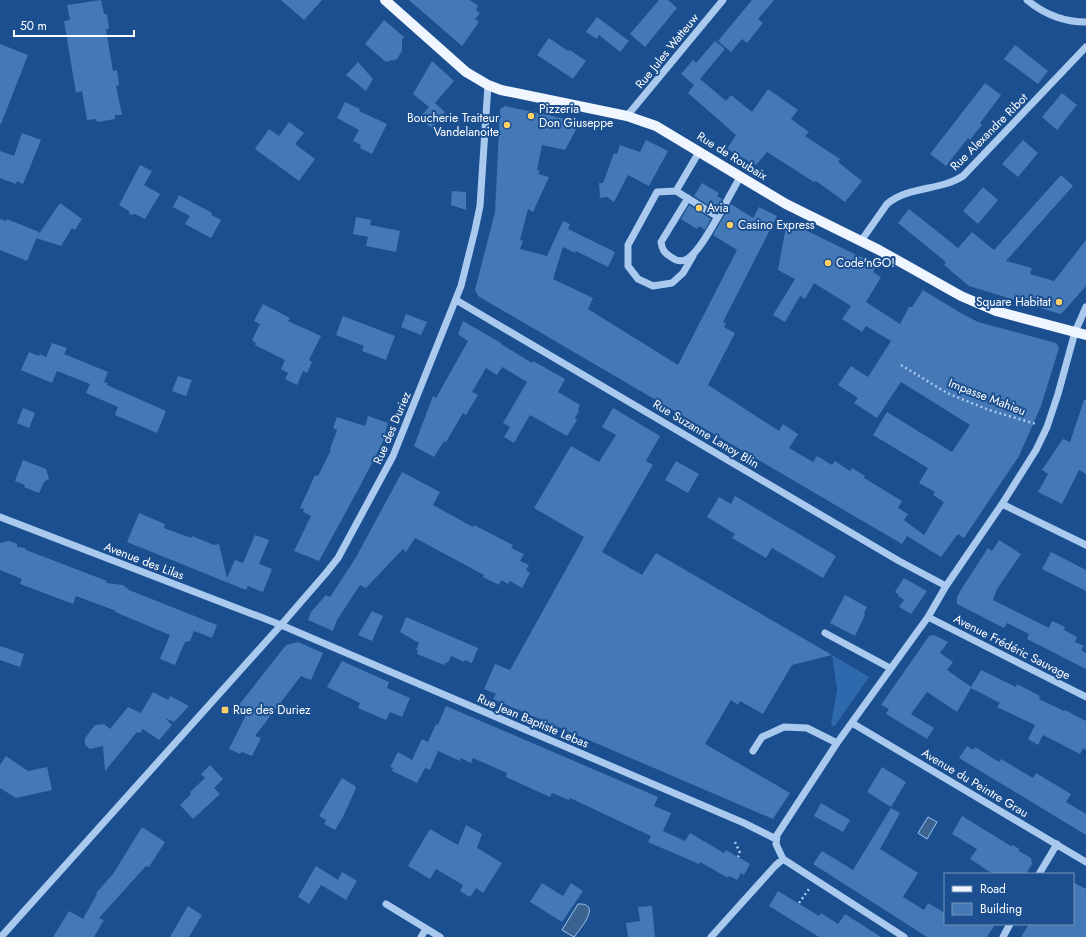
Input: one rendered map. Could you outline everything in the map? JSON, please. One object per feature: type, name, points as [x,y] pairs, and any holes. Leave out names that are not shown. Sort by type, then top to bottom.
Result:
[{"type":"main road","name":"Rue de Roubaix","points":[[384,0],[466,72],[488,85],[501,90],[627,116],[656,126],[808,216],[861,241],[979,305],[1086,335]]},
{"type":"street","name":"Rue Jules Watteuw","points":[[627,116],[723,0]]},
{"type":"street","points":[[1027,0],[1056,18],[1068,21],[1086,22]]},
{"type":"street","name":"Rue Alexandre Ribot","points":[[861,241],[887,204],[892,200],[903,195],[947,184],[963,176],[1086,47]]},
{"type":"street","name":"Rue des Duriez","points":[[1,937],[333,565],[378,486],[393,456],[463,280],[478,217],[488,85]]},
{"type":"street","points":[[676,191],[699,152]]},
{"type":"street","points":[[718,217],[676,191],[657,192],[628,245],[628,266],[638,279],[653,286],[672,283],[683,273],[718,217],[740,177]]},
{"type":"street","points":[[688,198],[661,242],[666,254],[676,260],[685,261],[693,256]]},
{"type":"street","name":"Rue Suzanne Lanoy Blin","points":[[456,300],[899,561],[946,586]]},
{"type":"street","points":[[904,937],[834,891],[796,869],[783,859],[778,849],[776,839],[777,835],[837,743],[928,617],[946,586],[1002,504],[1036,450],[1047,427],[1075,332],[1086,307]]},
{"type":"street","points":[[1002,504],[1086,545]]},
{"type":"street","name":"Avenue des Lilas","points":[[0,516],[281,625]]},
{"type":"street","name":"Avenue Frédéric Sauvage","points":[[928,617],[1086,697]]},
{"type":"street","name":"Rue Jean Baptiste Lebas","points":[[281,625],[736,820],[776,839]]},
{"type":"street","points":[[825,633],[890,668]]},
{"type":"street","name":"Avenue du Peintre Grau","points":[[852,723],[1086,862]]},
{"type":"street","points":[[753,751],[762,737],[784,728],[807,728],[837,743]]},
{"type":"street","points":[[1040,873],[1057,844]]},
{"type":"street","points":[[711,937],[774,866],[783,859]]},
{"type":"street","points":[[386,904],[440,937]]},
{"type":"street","points":[[1003,937],[1009,925]]},
{"type":"street","points":[[421,937],[426,929]]},
{"type":"path","name":"Impasse Mahieu","points":[[902,366],[948,393],[989,410],[1047,427]]},
{"type":"path","points":[[735,842],[740,853],[738,857]]},
{"type":"path","points":[[799,904],[809,889]]},
{"type":"shaded area","points":[[832,655],[869,677],[834,727],[831,724],[837,690]]},
{"type":"shaded area","points":[[928,817],[937,822],[927,839],[918,833]]},
{"type":"shaded area","points":[[578,904],[585,905],[589,908],[589,912],[588,917],[574,937],[562,930]]},
{"type":"building","points":[[101,0],[104,14],[107,14],[109,29],[106,29],[113,71],[117,70],[119,85],[116,86],[122,115],[115,115],[115,119],[97,122],[96,119],[87,120],[82,91],[76,93],[64,21],[70,20],[67,5]]},
{"type":"building","points":[[281,0],[322,0],[304,20]]},
{"type":"building","points":[[409,0],[470,0],[478,6],[476,10],[480,13],[475,19],[479,22],[462,46]]},
{"type":"building","points":[[659,0],[668,0],[677,8],[645,47],[630,34]]},
{"type":"building","points":[[752,0],[774,0],[758,19],[763,23],[747,43],[742,39],[731,52],[718,41]]},
{"type":"building","points":[[597,17],[629,41],[620,52],[599,35],[597,39],[586,32]]},
{"type":"building","points":[[384,20],[404,37],[402,40],[402,51],[397,59],[386,62],[365,44]]},
{"type":"building","points":[[549,38],[586,61],[573,79],[537,55]]},
{"type":"building","points":[[715,41],[725,49],[700,79],[726,101],[731,95],[752,112],[768,89],[798,110],[791,119],[809,132],[805,136],[840,159],[838,162],[862,181],[845,202],[816,181],[814,182],[767,152],[756,165],[727,149],[736,135],[688,93],[694,85],[681,74],[693,60],[696,63]]},
{"type":"building","points":[[0,44],[28,55],[1,124],[0,124]]},
{"type":"building","points":[[1015,45],[1048,71],[1038,84],[1004,59]]},
{"type":"building","points":[[432,61],[454,81],[435,103],[445,112],[432,128],[419,118],[429,107],[413,94]]},
{"type":"building","points":[[358,62],[373,79],[366,91],[346,75]]},
{"type":"building","points":[[985,83],[1001,95],[980,123],[982,125],[970,140],[968,138],[946,166],[930,154]]},
{"type":"building","points":[[1062,93],[1077,105],[1057,130],[1042,117]]},
{"type":"building","points":[[345,102],[360,109],[359,111],[387,124],[372,154],[360,148],[361,145],[353,141],[359,130],[337,118]]},
{"type":"building","points":[[505,106],[580,122],[565,150],[542,145],[537,170],[540,171],[538,174],[549,177],[533,212],[528,209],[520,240],[523,241],[520,249],[547,256],[563,221],[570,224],[568,229],[615,252],[608,267],[576,251],[575,253],[563,247],[553,279],[593,298],[588,309],[678,365],[737,250],[713,235],[731,204],[753,218],[759,207],[777,216],[723,322],[726,323],[724,327],[735,333],[708,385],[779,431],[783,424],[798,434],[789,448],[813,462],[817,456],[832,465],[835,461],[850,471],[852,468],[865,476],[864,478],[902,501],[898,508],[908,514],[904,520],[924,535],[944,502],[933,495],[935,492],[919,483],[928,468],[873,435],[887,412],[952,452],[970,425],[901,382],[877,418],[854,403],[858,398],[838,385],[851,366],[868,377],[891,341],[866,326],[862,332],[842,319],[851,306],[814,283],[805,299],[800,296],[785,322],[773,315],[795,279],[778,270],[787,221],[877,265],[873,272],[881,277],[866,302],[900,324],[909,307],[912,307],[923,290],[978,322],[1056,343],[1059,348],[1041,406],[1019,456],[964,538],[958,534],[941,557],[907,536],[902,544],[478,296],[475,290],[495,212],[500,109]]},
{"type":"building","points":[[289,122],[304,133],[295,144],[315,159],[299,181],[255,149],[269,129],[279,136]]},
{"type":"building","points":[[22,133],[41,140],[23,184],[17,181],[16,184],[0,178],[0,151],[14,156]]},
{"type":"building","points":[[646,140],[668,151],[649,186],[628,175],[614,202],[607,197],[600,198],[599,183],[603,183],[614,153],[617,154],[620,145],[640,152]]},
{"type":"building","points":[[1023,140],[1038,153],[1018,177],[1002,164]]},
{"type":"building","points":[[140,165],[152,171],[144,185],[160,194],[145,219],[135,214],[130,215],[129,211],[119,205]]},
{"type":"building","points":[[1061,175],[1073,186],[1006,261],[1032,268],[1030,274],[1054,281],[1086,240],[1086,286],[1060,314],[969,286],[944,265],[946,262],[898,223],[909,209],[958,248],[972,232],[994,250]]},
{"type":"building","points":[[702,183],[719,193],[717,196],[722,199],[716,210],[694,196]]},
{"type":"building","points":[[983,187],[998,200],[978,224],[963,211]]},
{"type":"building","points":[[452,191],[466,192],[466,210],[451,205]]},
{"type":"building","points":[[179,195],[212,213],[211,215],[221,220],[211,238],[185,224],[190,216],[173,207]]},
{"type":"building","points":[[60,203],[82,219],[75,230],[72,228],[61,246],[36,238]]},
{"type":"building","points":[[689,205],[711,219],[705,230],[699,226],[697,229],[681,219]]},
{"type":"building","points":[[356,217],[371,220],[370,225],[400,231],[396,252],[366,246],[368,237],[353,234]]},
{"type":"building","points":[[0,219],[6,221],[7,219],[39,232],[27,261],[0,250]]},
{"type":"building","points":[[263,304],[290,318],[288,321],[321,336],[309,360],[312,362],[307,373],[303,371],[297,385],[285,379],[288,373],[281,369],[285,360],[255,345],[256,343],[252,340],[260,324],[254,321]]},
{"type":"building","points":[[406,314],[427,322],[421,335],[401,327]]},
{"type":"building","points":[[343,316],[395,336],[386,360],[362,351],[364,346],[336,335]]},
{"type":"building","points":[[463,321],[532,363],[533,361],[565,379],[558,392],[580,405],[578,409],[579,411],[575,418],[577,420],[567,436],[530,415],[514,443],[504,437],[510,427],[503,423],[527,382],[502,367],[497,375],[486,368],[472,392],[478,395],[466,415],[463,413],[446,442],[444,441],[434,457],[414,446],[433,396],[436,398],[468,341],[458,334]]},
{"type":"building","points":[[52,343],[67,348],[64,354],[108,372],[104,382],[108,383],[107,385],[166,411],[157,433],[115,415],[118,407],[86,393],[90,384],[57,371],[52,383],[21,370],[29,352],[46,357]]},
{"type":"building","points":[[178,376],[192,380],[186,396],[172,391]]},
{"type":"building","points":[[1084,400],[1086,400],[1086,474],[1079,470],[1062,504],[1038,492],[1048,474],[1042,470],[1063,439],[1070,442]]},
{"type":"building","points":[[23,408],[35,413],[29,428],[17,423]]},
{"type":"building","points":[[613,408],[660,436],[646,461],[653,465],[602,552],[642,575],[656,553],[832,655],[792,665],[763,714],[740,701],[738,705],[731,700],[705,744],[790,793],[773,819],[493,699],[496,694],[484,689],[495,664],[510,670],[584,537],[534,508],[571,446],[599,462],[616,435],[602,427]]},
{"type":"building","points":[[368,416],[388,423],[385,433],[387,434],[319,561],[294,551],[311,516],[303,512],[304,509],[300,508],[315,475],[318,476],[331,450],[330,449],[337,430],[333,428],[337,417],[365,426]]},
{"type":"building","points":[[23,460],[46,469],[49,479],[44,482],[39,493],[24,487],[25,485],[15,481]]},
{"type":"building","points":[[676,461],[699,474],[688,493],[665,480]]},
{"type":"building","points":[[402,472],[440,492],[433,505],[473,527],[474,525],[513,545],[511,548],[524,554],[520,561],[529,565],[526,570],[530,573],[522,588],[510,581],[508,584],[501,580],[499,585],[483,577],[484,575],[415,538],[406,552],[403,549],[366,588],[360,585],[337,620],[333,631],[308,620],[311,612],[326,595],[330,597],[355,559]]},
{"type":"building","points":[[735,496],[836,556],[823,578],[772,548],[766,558],[732,538],[735,534],[707,517],[719,497],[731,504]]},
{"type":"building","points":[[139,513],[165,524],[164,528],[191,538],[192,536],[214,545],[219,544],[227,578],[235,560],[243,563],[255,535],[269,540],[259,564],[272,569],[263,592],[248,586],[246,590],[127,542]]},
{"type":"building","points":[[999,540],[1021,554],[997,589],[993,600],[1049,628],[1052,621],[1065,627],[1064,630],[1077,637],[1075,642],[1084,646],[1081,650],[1086,653],[1086,669],[1027,639],[1029,634],[1007,623],[1004,628],[957,604],[957,597],[988,548],[992,551]]},
{"type":"building","points":[[9,541],[17,544],[17,547],[25,548],[26,550],[107,581],[106,583],[123,585],[129,590],[217,625],[212,638],[194,631],[190,641],[185,642],[175,665],[160,659],[170,635],[115,612],[116,611],[76,596],[73,604],[20,584],[22,579],[0,570],[0,543]]},
{"type":"building","points":[[1051,552],[1086,570],[1086,591],[1042,569]]},
{"type":"building","points":[[904,578],[927,591],[911,614],[899,607],[904,600],[895,592]]},
{"type":"building","points":[[845,595],[867,607],[864,613],[865,615],[855,636],[830,623]]},
{"type":"building","points":[[372,611],[383,616],[372,641],[358,635]]},
{"type":"building","points":[[406,617],[478,648],[472,663],[465,660],[464,662],[451,656],[448,663],[446,662],[444,665],[417,654],[418,650],[416,650],[419,643],[400,632]]},
{"type":"building","points":[[934,635],[948,642],[940,653],[953,662],[947,670],[971,687],[981,670],[1016,687],[1017,684],[1040,696],[1039,699],[1086,721],[1086,750],[1083,748],[1080,754],[1043,735],[1038,745],[1028,739],[1035,725],[997,707],[1000,703],[971,688],[957,712],[927,692],[911,714],[934,728],[927,739],[886,714],[889,709],[881,705],[929,636]]},
{"type":"building","points":[[298,642],[323,653],[311,680],[301,676],[255,736],[261,738],[252,756],[242,752],[240,754],[229,749],[248,711],[239,705],[286,645]]},
{"type":"building","points":[[0,646],[24,654],[20,667],[0,660]]},
{"type":"building","points":[[342,661],[389,682],[387,688],[410,698],[402,717],[390,712],[386,720],[358,708],[360,703],[327,687]]},
{"type":"building","points":[[153,692],[168,700],[170,696],[189,706],[174,722],[165,718],[172,725],[159,740],[143,729],[140,733],[137,732],[105,771],[103,746],[90,749],[85,745],[85,738],[95,725],[104,724],[110,729],[128,707],[141,713]]},
{"type":"building","points":[[446,706],[658,797],[654,806],[671,813],[663,831],[685,841],[690,833],[724,853],[726,850],[750,864],[744,875],[741,873],[737,880],[729,876],[728,878],[700,862],[699,864],[648,842],[651,836],[570,798],[569,800],[552,793],[550,797],[506,777],[507,773],[473,758],[471,763],[461,758],[460,761],[438,751],[430,770],[425,768],[417,783],[392,771],[393,768],[390,767],[398,752],[412,760],[422,739],[428,742],[436,724],[438,725]]},
{"type":"building","points":[[967,746],[973,750],[975,747],[999,762],[1001,759],[1033,778],[1036,773],[1071,794],[1066,802],[1086,814],[1086,835],[959,758]]},
{"type":"building","points":[[6,756],[28,771],[47,767],[52,790],[16,798],[0,788],[0,765]]},
{"type":"building","points":[[210,765],[223,779],[214,788],[220,794],[193,819],[180,805],[191,794],[190,792],[205,778],[201,774]]},
{"type":"building","points":[[882,767],[906,782],[891,807],[867,792]]},
{"type":"building","points":[[342,778],[356,788],[343,817],[335,830],[324,824],[326,820],[319,816]]},
{"type":"building","points":[[821,803],[850,820],[843,832],[814,816]]},
{"type":"building","points":[[891,808],[900,813],[880,849],[918,873],[903,897],[924,910],[928,903],[944,912],[944,925],[994,925],[987,937],[927,937],[813,864],[822,851],[853,870]]},
{"type":"building","points":[[962,816],[1011,846],[1013,845],[1019,849],[1019,851],[1031,858],[1032,864],[1027,873],[991,873],[970,859],[977,849],[952,834]]},
{"type":"building","points":[[466,825],[482,834],[477,848],[502,863],[483,893],[476,888],[470,897],[460,891],[463,885],[436,869],[430,879],[408,866],[430,829],[458,845]]},
{"type":"building","points":[[142,827],[165,842],[149,867],[146,866],[99,918],[104,920],[94,937],[53,937],[69,911],[83,919],[97,894],[96,893],[113,874]]},
{"type":"building","points":[[316,866],[338,880],[342,872],[357,881],[346,900],[321,885],[309,904],[298,897]]},
{"type":"building","points":[[542,883],[563,896],[571,883],[583,891],[562,922],[530,902]]},
{"type":"building","points":[[1074,883],[1086,889],[1086,937],[1021,937],[1028,925],[1074,925]]},
{"type":"building","points":[[778,891],[819,916],[821,913],[838,924],[845,914],[881,937],[819,937],[769,906]]},
{"type":"building","points":[[188,906],[202,915],[189,937],[170,937]]},
{"type":"building","points":[[652,906],[655,937],[628,937],[626,923],[640,921],[638,907]]},
{"type":"place","name":"Pizzeria Don Giuseppe","points":[[531,116]]},
{"type":"place","name":"Boucherie Traiteur Vandelanoite","points":[[507,125]]},
{"type":"place","name":"Avia","points":[[699,208]]},
{"type":"place","name":"Casino Express","points":[[730,225]]},
{"type":"place","name":"Code'nGO!","points":[[828,263]]},
{"type":"place","name":"Square Habitat","points":[[1059,302]]},
{"type":"place","name":"Rue des Duriez","points":[[225,710]]}]
